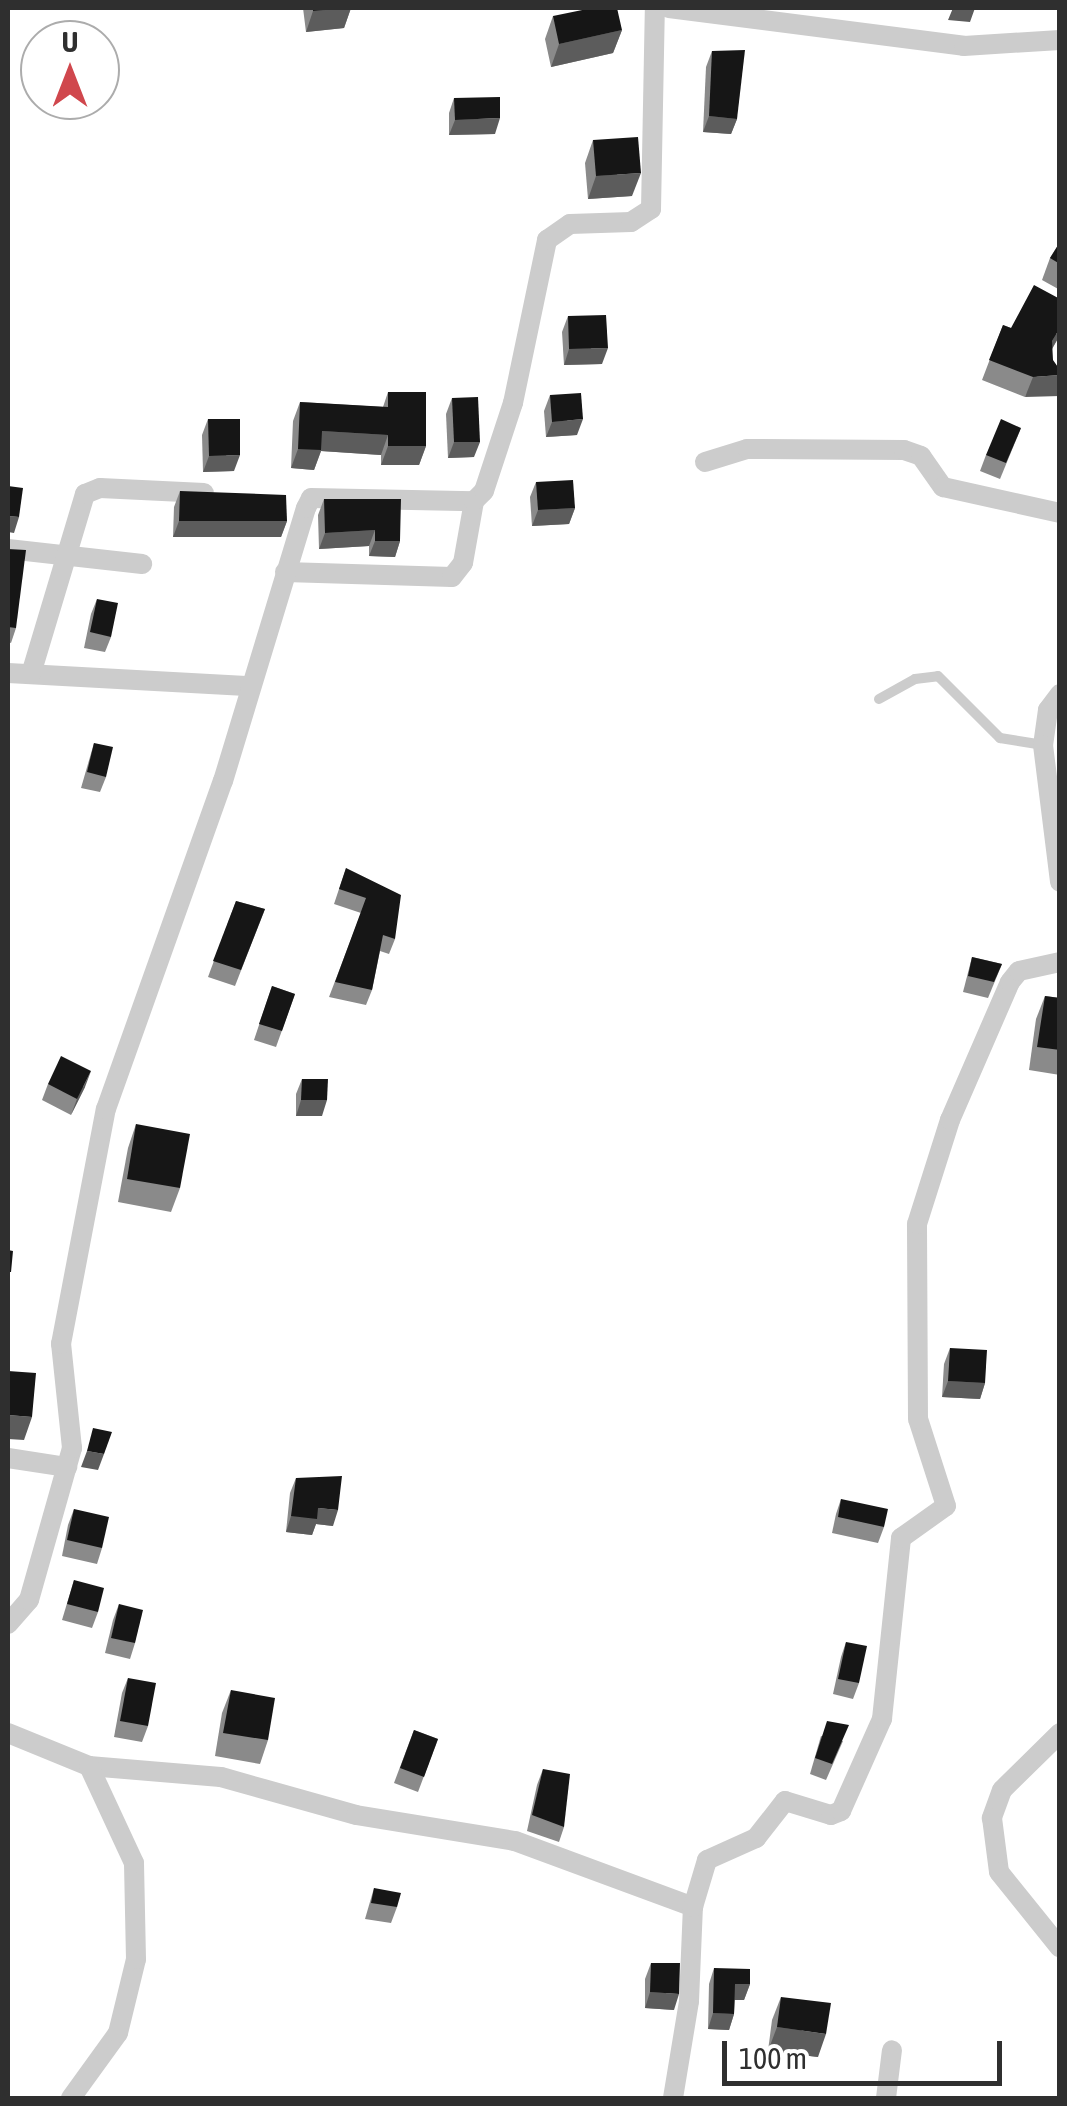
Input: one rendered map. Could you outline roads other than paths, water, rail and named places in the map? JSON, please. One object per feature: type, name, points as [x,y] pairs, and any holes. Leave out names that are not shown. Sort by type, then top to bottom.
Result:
[{"type":"street","points":[[285,572],[452,576],[463,563],[474,501],[489,478],[509,417],[548,240],[570,224],[632,222],[651,209],[655,8]]},
{"type":"street","points":[[670,8],[964,46],[1060,40]]},
{"type":"street","points":[[705,462],[747,449],[904,450],[921,456],[943,488],[1060,514]]},
{"type":"street","points":[[31,674],[69,559],[82,500],[92,490],[234,494]]},
{"type":"street","points":[[8,1624],[29,1600],[67,1467],[72,1426],[61,1344],[93,1161],[140,1001],[251,686],[285,572],[301,497],[474,501]]},
{"type":"street","points":[[8,549],[69,559],[142,564]]},
{"type":"street","points":[[8,673],[251,686]]},
{"type":"street","points":[[1060,694],[1048,710],[1043,745],[1060,882]]},
{"type":"street","points":[[673,2098],[689,2001],[693,1907],[707,1860],[756,1838],[785,1801],[831,1815],[841,1811],[882,1719],[901,1538],[946,1506],[918,1419],[917,1224],[950,1120],[1010,982],[1019,971],[1060,962]]},
{"type":"street","points":[[8,1458],[67,1467]]},
{"type":"street","points":[[1060,1732],[1002,1790],[992,1818],[999,1872],[1060,1948]]},
{"type":"street","points":[[8,1734],[89,1766],[236,1780],[356,1816],[516,1841],[693,1907]]},
{"type":"street","points":[[71,2098],[118,2033],[136,1959],[134,1863],[89,1766]]},
{"type":"street","points":[[886,2098],[892,2050]]},
{"type":"lane","points":[[879,699],[915,679],[938,676],[1000,738],[1043,745]]}]
